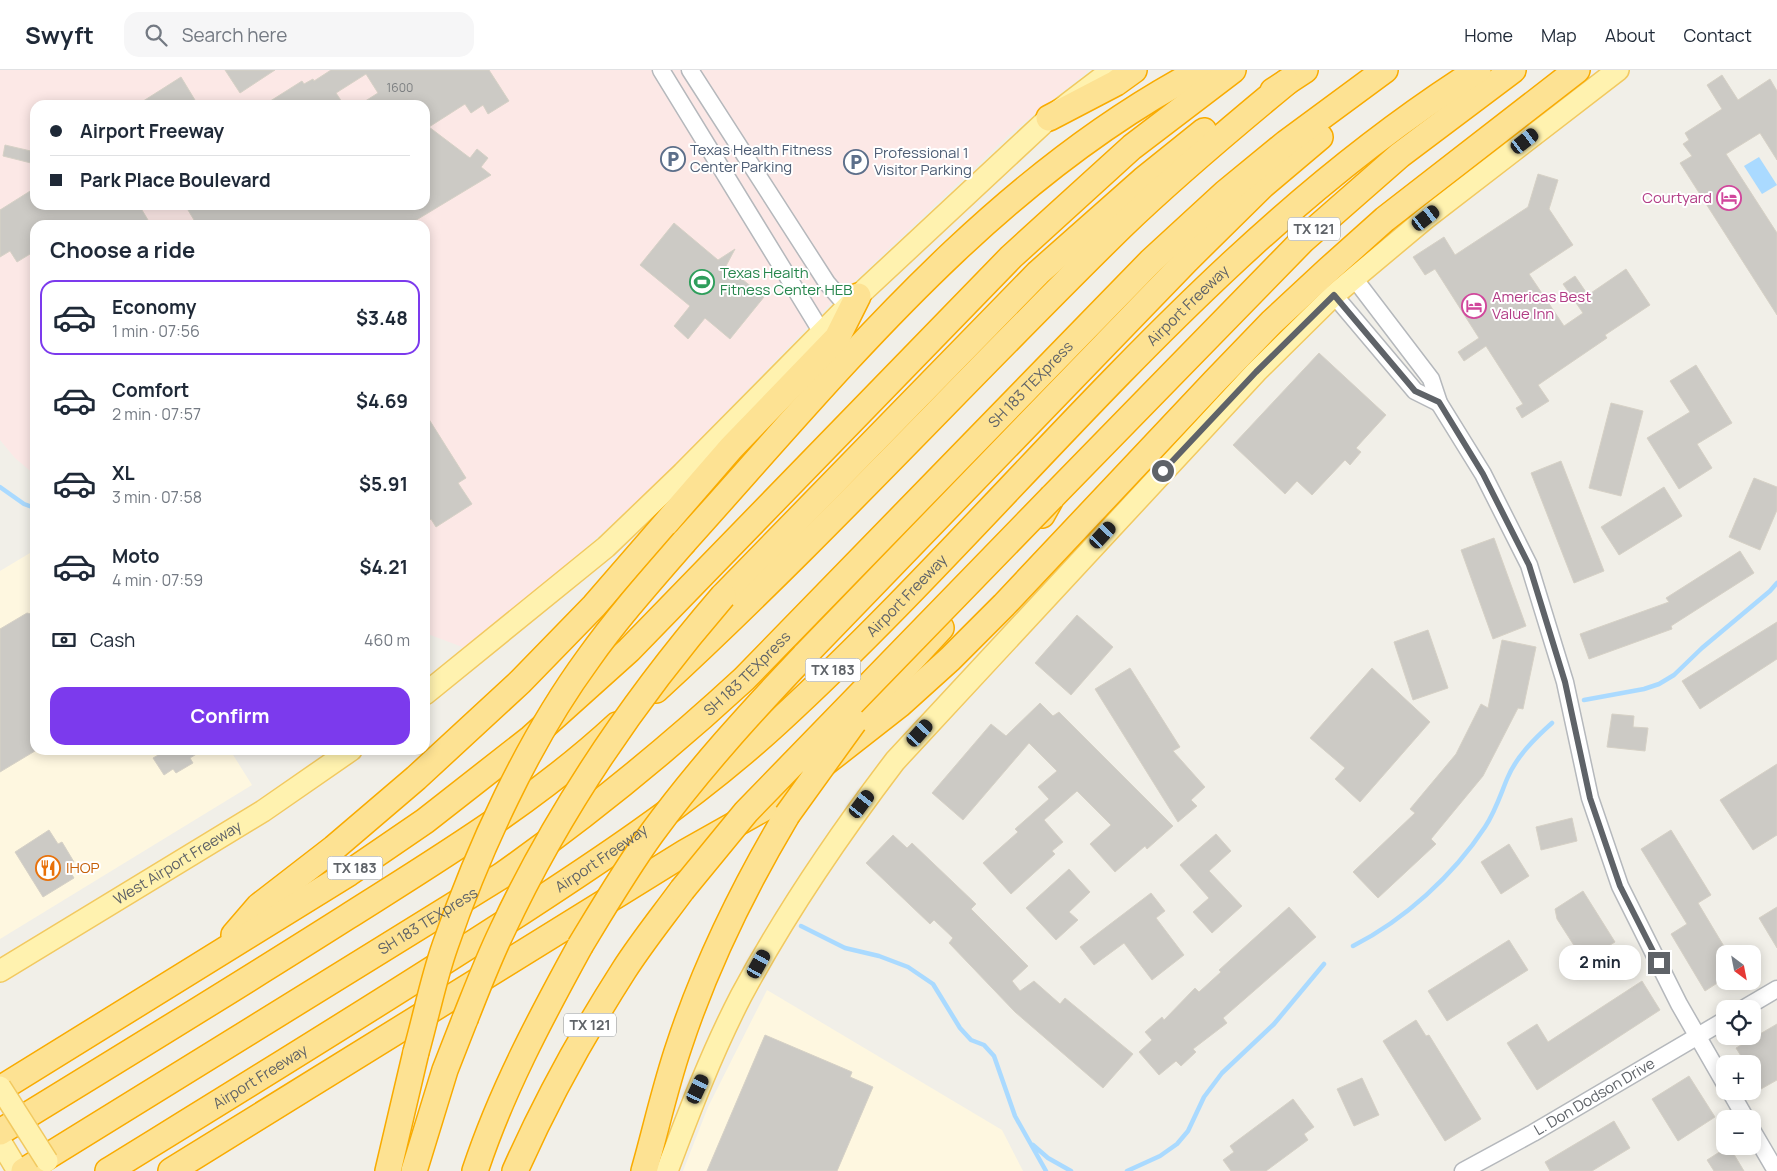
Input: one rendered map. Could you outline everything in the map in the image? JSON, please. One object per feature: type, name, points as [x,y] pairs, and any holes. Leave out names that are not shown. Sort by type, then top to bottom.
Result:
[{"type":"highway","points":[[1049,118],[1116,83],[1134,70]]},
{"type":"highway","points":[[388,1171],[416,1052],[445,947],[480,854],[535,743],[588,659],[627,607],[684,542],[884,321],[945,259],[1002,208],[1113,123],[1201,70]]},
{"type":"highway","name":"TX 183","points":[[0,1088],[349,873],[425,821],[531,738],[636,644],[1011,256],[1132,147],[1233,70]]},
{"type":"highway","name":"SH 183 TEXpress","points":[[24,1171],[501,876],[630,780],[690,730],[744,679],[1151,260],[1225,193],[1286,143],[1385,70]]},
{"type":"highway","points":[[476,1171],[511,1080],[543,1014],[580,946],[651,834],[690,782],[743,720],[804,656],[1223,224],[1269,180],[1397,70]]},
{"type":"highway","name":"Airport Freeway","points":[[108,1171],[408,985],[555,890],[646,828],[720,773],[776,724],[876,628],[1180,313],[1256,240],[1385,133],[1478,70]]},
{"type":"highway","name":"TX 121","points":[[516,1171],[548,1101],[584,1034],[625,968],[682,890],[746,812],[1303,240],[1400,155],[1513,70]]},
{"type":"highway","points":[[171,1171],[686,852],[776,802],[899,704],[950,659],[1004,605],[1240,355],[1328,270],[1385,219],[1577,70]]},
{"type":"highway","points":[[414,1171],[445,1070],[501,932],[525,883],[580,788],[648,688],[723,596],[1052,260],[1136,186],[1202,132],[1296,76]]},
{"type":"highway","points":[[0,1132],[201,1009],[436,861],[548,783],[593,747],[687,661],[783,569],[1122,227],[1212,145],[1296,76]]},
{"type":"highway","points":[[220,952],[259,906],[334,848],[416,778],[520,682],[588,613],[731,448],[837,338],[852,301]]},
{"type":"highway","points":[[644,1171],[678,1047],[703,981],[753,872],[788,815],[854,722],[1035,528],[1052,497]]},
{"type":"main road","points":[[430,690],[606,547],[683,473],[852,301],[1049,118],[1112,70]]},
{"type":"main road","points":[[667,1171],[698,1089],[741,997],[808,882],[856,812],[896,761],[945,705],[1256,372],[1334,295],[1426,218],[1618,70]]},
{"type":"main road","name":"West Airport Freeway","points":[[0,971],[263,811],[344,755]]},
{"type":"main road","points":[[0,1088],[53,1171]]},
{"type":"main road","points":[[0,1141],[18,1171]]},
{"type":"street","points":[[662,70],[821,331]]},
{"type":"street","points":[[690,70],[826,283],[852,301]]},
{"type":"street","points":[[1354,278],[1431,379],[1439,402],[1483,474],[1529,565],[1565,682],[1590,798],[1620,886],[1697,1036],[1716,1069]]},
{"type":"street","points":[[1334,295],[1415,391],[1439,402]]},
{"type":"street","points":[[1758,1000],[1777,989]]},
{"type":"street","name":"L. Don Dodson Drive","points":[[1463,1171],[1525,1137],[1716,1025]]},
{"type":"street","points":[[1761,1145],[1776,1171]]},
{"type":"shaded area","points":[[0,70],[1086,70],[1087,72],[1011,133],[826,308],[654,486],[574,558],[465,648],[430,635],[430,220],[30,220],[30,471],[15,458],[0,440]]},
{"type":"shaded area","points":[[30,553],[30,755],[233,755],[252,785],[0,939],[0,571]]},
{"type":"shaded area","points":[[767,990],[1002,1130],[1023,1171],[683,1171],[708,1107]]},
{"type":"water","points":[[1759,157],[1777,185],[1762,194],[1744,166]]},
{"type":"building","points":[[225,70],[275,70],[240,93]]},
{"type":"building","points":[[331,70],[489,70],[509,101],[488,114],[483,105],[471,113],[465,104],[430,126],[430,100],[367,100],[378,93],[366,74],[336,93],[341,100],[272,100],[302,81],[304,84],[313,79],[314,81]]},
{"type":"building","name":"Courtyard","points":[[1722,75],[1738,100],[1770,79],[1777,91],[1777,160],[1760,133],[1726,154],[1777,233],[1777,315],[1680,163],[1692,156],[1683,144],[1689,140],[1685,133],[1722,109],[1707,85]]},
{"type":"building","points":[[181,77],[195,100],[145,100]]},
{"type":"building","points":[[430,128],[470,158],[477,149],[488,158],[481,167],[491,175],[416,220],[194,220],[188,210],[430,210]]},
{"type":"building","points":[[5,145],[30,151],[30,163],[3,156]]},
{"type":"building","points":[[1538,174],[1558,180],[1549,209],[1573,245],[1529,274],[1564,326],[1583,313],[1563,284],[1575,276],[1588,295],[1626,269],[1650,305],[1605,335],[1607,338],[1538,385],[1549,401],[1522,418],[1516,408],[1523,404],[1486,346],[1464,361],[1458,352],[1479,338],[1435,269],[1425,275],[1413,257],[1444,237],[1455,255],[1528,207]]},
{"type":"building","points":[[30,191],[30,210],[142,210],[148,220],[30,220],[30,254],[17,262],[10,251],[0,257],[0,210]]},
{"type":"building","name":"Texas Health Fitness Center HEB","points":[[674,223],[718,260],[735,249],[726,266],[764,297],[730,339],[705,318],[688,339],[674,326],[690,306],[640,265]]},
{"type":"building","points":[[1319,353],[1386,415],[1356,448],[1361,452],[1350,465],[1345,460],[1312,495],[1297,481],[1285,494],[1233,445]]},
{"type":"building","points":[[1696,365],[1732,423],[1697,444],[1712,468],[1679,489],[1647,438],[1690,412],[1670,381]]},
{"type":"building","points":[[1611,403],[1643,411],[1621,496],[1589,488]]},
{"type":"building","points":[[430,421],[466,478],[458,483],[472,504],[436,527],[431,519]]},
{"type":"building","points":[[1561,461],[1604,571],[1574,583],[1531,473]]},
{"type":"building","points":[[1754,478],[1777,487],[1777,510],[1760,550],[1729,537]]},
{"type":"building","points":[[1664,487],[1682,516],[1619,555],[1601,527]]},
{"type":"building","points":[[1494,538],[1526,626],[1493,639],[1461,550]]},
{"type":"building","points":[[1740,551],[1754,573],[1671,626],[1672,629],[1589,659],[1580,634],[1669,602],[1666,598]]},
{"type":"building","points":[[27,613],[30,614],[30,754],[0,772],[0,629]]},
{"type":"building","points":[[1077,615],[1113,647],[1071,695],[1035,663]]},
{"type":"building","points":[[1777,622],[1777,659],[1700,709],[1682,681]]},
{"type":"building","points":[[1428,630],[1448,688],[1413,700],[1394,642]]},
{"type":"building","points":[[1502,640],[1536,647],[1523,709],[1518,708],[1483,776],[1431,839],[1436,844],[1378,898],[1353,872],[1415,813],[1410,809],[1456,754],[1481,704],[1488,708]]},
{"type":"building","points":[[1130,668],[1180,747],[1173,751],[1205,787],[1191,800],[1197,806],[1178,822],[1095,689]]},
{"type":"building","points":[[1372,668],[1430,722],[1360,802],[1335,779],[1345,768],[1310,738]]},
{"type":"building","points":[[1040,703],[1053,716],[1059,712],[1173,826],[1147,849],[1145,846],[1115,872],[1090,844],[1111,825],[1077,791],[1044,820],[1063,842],[1052,851],[1055,854],[1011,894],[983,863],[1018,832],[1015,829],[1049,799],[1038,787],[1057,771],[1029,743],[963,820],[932,793],[991,724],[1006,736]]},
{"type":"building","points":[[1612,714],[1634,716],[1633,727],[1648,728],[1645,751],[1607,747]]},
{"type":"building","points":[[158,755],[195,755],[190,758],[193,763],[176,773],[173,769],[164,775],[153,758]]},
{"type":"building","points":[[1777,764],[1777,835],[1753,850],[1720,800]]},
{"type":"building","points":[[1572,818],[1577,841],[1541,850],[1536,827]]},
{"type":"building","points":[[49,830],[58,844],[62,842],[74,862],[67,866],[74,878],[43,897],[15,852]]},
{"type":"building","points":[[1671,830],[1711,895],[1698,903],[1723,945],[1716,945],[1716,984],[1705,991],[1671,934],[1687,924],[1641,849]]},
{"type":"building","points":[[1216,834],[1231,851],[1209,871],[1242,906],[1212,933],[1193,912],[1209,898],[1180,865]]},
{"type":"building","points":[[893,835],[907,848],[912,843],[976,904],[971,909],[1028,966],[1012,981],[1020,991],[1034,981],[1060,1004],[1065,998],[1133,1054],[1103,1088],[1015,1012],[949,943],[953,938],[934,920],[930,924],[866,863]]},
{"type":"building","points":[[1509,844],[1529,876],[1501,894],[1481,862]]},
{"type":"building","points":[[1069,869],[1090,892],[1069,912],[1078,920],[1056,940],[1026,908]]},
{"type":"building","points":[[1583,891],[1615,942],[1584,961],[1557,919],[1555,909]]},
{"type":"building","points":[[1151,893],[1165,911],[1156,918],[1184,955],[1152,980],[1124,943],[1094,965],[1080,947]]},
{"type":"building","points":[[1289,907],[1316,937],[1223,1018],[1227,1023],[1193,1049],[1196,1052],[1181,1066],[1176,1061],[1159,1075],[1139,1052],[1152,1040],[1145,1032],[1162,1017],[1164,1020],[1195,988],[1199,992],[1221,972],[1219,970]]},
{"type":"building","points":[[1777,907],[1777,948],[1759,918]]},
{"type":"building","points":[[1509,940],[1528,970],[1447,1021],[1428,991]]},
{"type":"building","points":[[1642,981],[1660,1010],[1537,1090],[1507,1043],[1537,1024],[1548,1042]]},
{"type":"building","points":[[1416,1020],[1426,1036],[1429,1035],[1481,1119],[1445,1141],[1383,1041]]},
{"type":"building","points":[[1777,1024],[1777,1080],[1761,1089],[1761,1055],[1740,1055],[1736,1048],[1741,1045],[1761,1045],[1761,1033]]},
{"type":"building","points":[[765,1035],[852,1072],[850,1077],[873,1087],[837,1171],[707,1171]]},
{"type":"building","points":[[1689,1076],[1715,1117],[1678,1141],[1652,1099]]},
{"type":"building","points":[[1362,1078],[1379,1115],[1354,1126],[1337,1089]]},
{"type":"building","points":[[1293,1099],[1314,1127],[1304,1134],[1308,1140],[1266,1171],[1231,1171],[1223,1160],[1234,1152],[1230,1146]]},
{"type":"building","points":[[1614,1121],[1630,1148],[1592,1171],[1550,1171],[1545,1162]]},
{"type":"building","points":[[1716,1154],[1734,1155],[1744,1171],[1714,1171],[1707,1160]]},
{"type":"waterway","points":[[0,487],[30,506]]},
{"type":"waterway","points":[[1584,700],[1644,689],[1659,684],[1674,675],[1777,583]]},
{"type":"waterway","points":[[1353,946],[1409,910],[1458,863],[1489,821],[1515,763],[1532,742],[1552,723]]},
{"type":"waterway","points":[[801,926],[845,948],[879,956],[908,967],[933,984],[960,1028],[971,1040],[984,1045],[994,1056],[1015,1116],[1046,1171]]},
{"type":"waterway","points":[[1127,1171],[1160,1156],[1177,1144],[1188,1131],[1204,1097],[1222,1073],[1274,1024],[1324,964]]},
{"type":"waterway","points":[[1033,1145],[1048,1158],[1071,1171]]},
{"type":"place","name":"Texas Health Fitness Center Parking","points":[[673,159]]},
{"type":"place","name":"Professional 1 Visitor Parking","points":[[856,162]]},
{"type":"place","name":"Courtyard","points":[[1729,198]]},
{"type":"place","name":"Texas Health Fitness Center HEB","points":[[702,282]]},
{"type":"place","name":"Americas Best Value Inn","points":[[1474,306]]},
{"type":"place","name":"IHOP","points":[[48,868]]},
{"type":"route","points":[[1163,471],[1256,372],[1334,295],[1415,391],[1439,402],[1483,474],[1529,565],[1565,682],[1590,798],[1620,886],[1659,963]]}]
